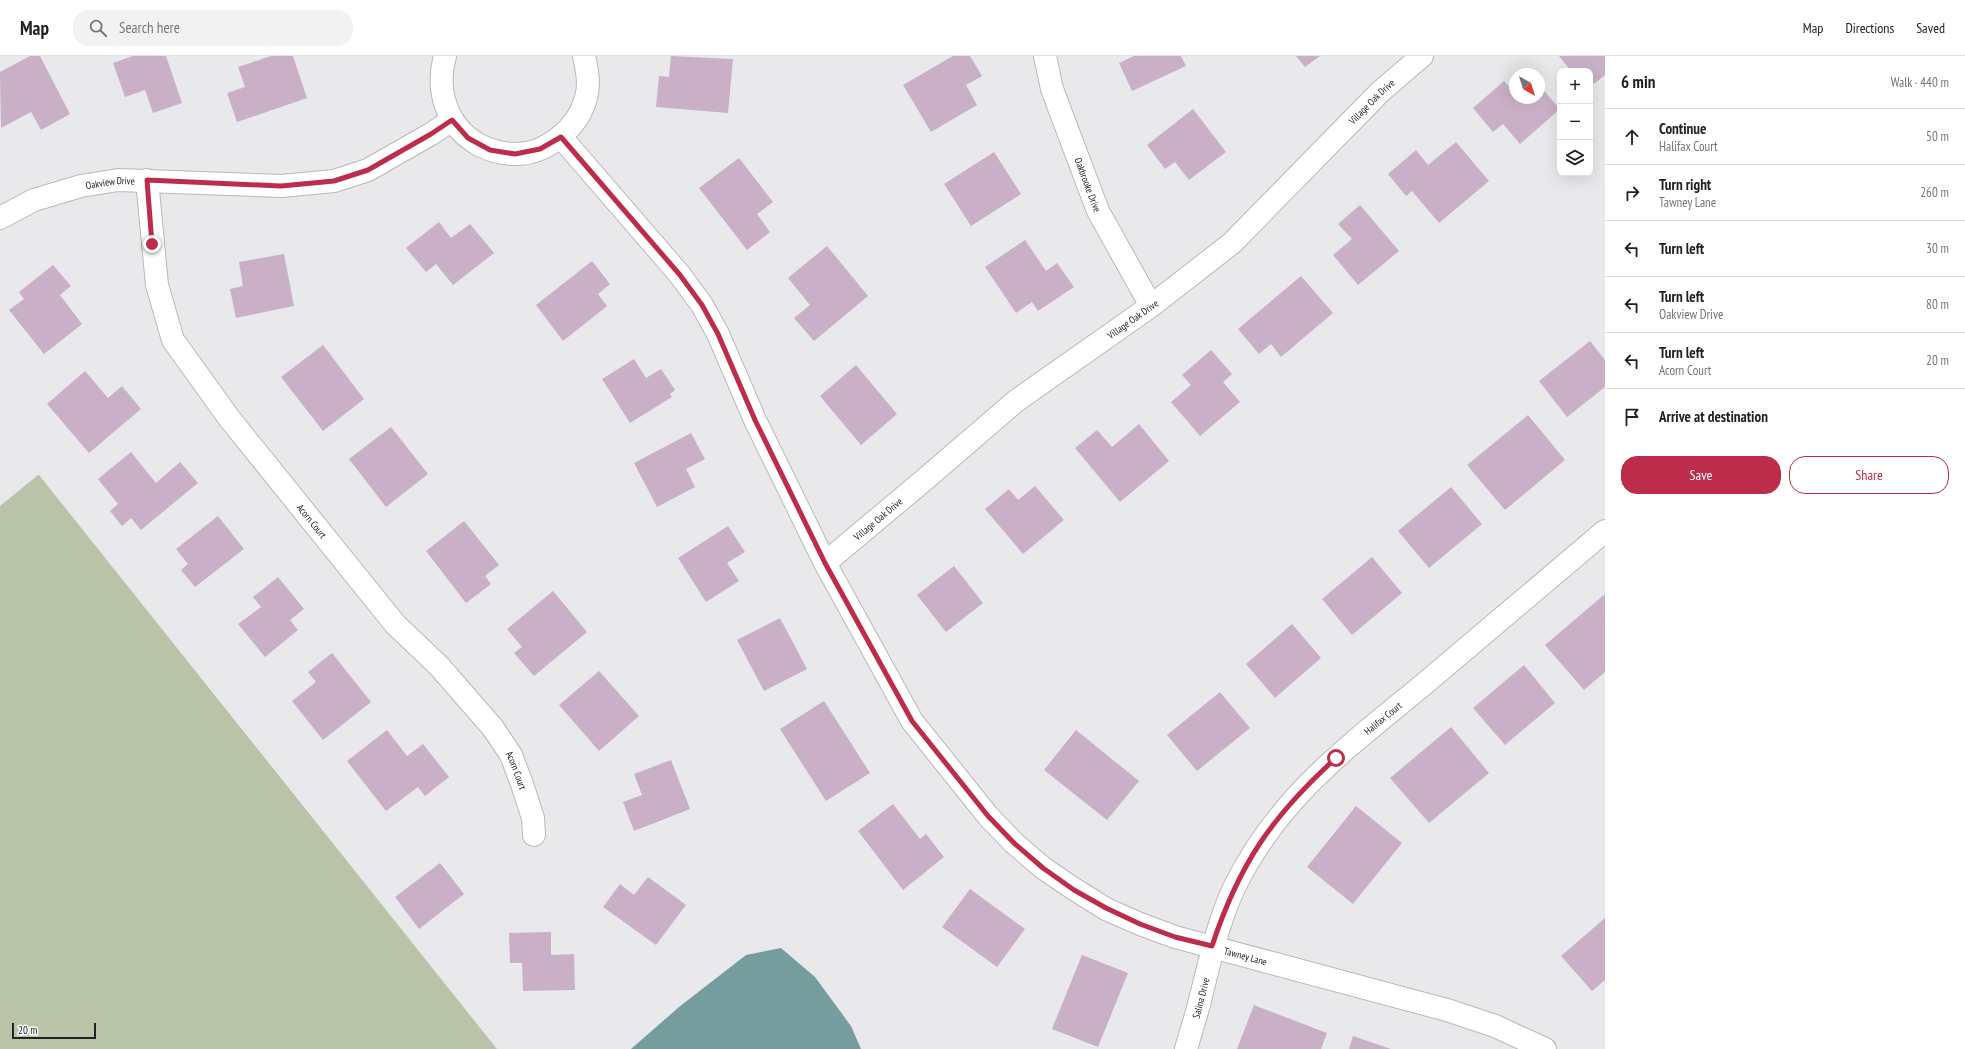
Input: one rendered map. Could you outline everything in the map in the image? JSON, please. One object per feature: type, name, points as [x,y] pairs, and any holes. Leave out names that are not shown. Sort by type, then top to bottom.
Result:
[{"type":"street","points":[[445,56],[440,72],[442,97],[452,120],[468,138],[490,150],[515,154],[540,149],[561,137],[577,120],[586,98],[588,76],[584,56]]},
{"type":"street","name":"Oakbrooke Drive","points":[[1045,56],[1052,89],[1098,211],[1151,306]]},
{"type":"street","name":"Village Oak Drive","points":[[825,563],[1016,401],[1151,306],[1232,243],[1380,92],[1422,56]]},
{"type":"street","name":"Oakview Drive","points":[[0,218],[34,200],[81,186],[118,180],[281,186],[334,181],[368,170],[431,134],[452,120]]},
{"type":"street","name":"Tawney Lane","points":[[561,137],[680,275],[702,305],[718,334],[755,420],[825,563],[912,721],[988,816],[1014,843],[1043,868],[1074,890],[1106,908],[1168,935],[1447,1010],[1495,1026],[1545,1049]]},
{"type":"street","name":"Acorn Court","points":[[147,180],[157,285],[173,340],[230,418],[395,624],[439,666],[493,728],[510,756],[522,784],[533,818],[534,835]]},
{"type":"street","name":"Halifax Court","points":[[1212,946],[1235,885],[1254,851],[1289,804],[1336,758],[1605,531]]},
{"type":"street","name":"Salina Drive","points":[[1186,1049],[1202,996],[1212,946]]},
{"type":"green space","points":[[38,475],[497,1049],[0,1049],[0,506]]},
{"type":"water","points":[[781,948],[815,977],[851,1026],[861,1049],[631,1049],[679,1007],[746,955]]},
{"type":"building","points":[[30,56],[40,56],[70,114],[41,130],[31,112],[1,128],[0,72]]},
{"type":"building","points":[[133,56],[166,56],[182,103],[153,113],[145,90],[125,97],[113,63]]},
{"type":"building","points":[[271,56],[293,56],[307,98],[237,122],[227,93],[245,87],[238,67]]},
{"type":"building","points":[[671,56],[733,59],[728,113],[656,107],[659,76],[669,77]]},
{"type":"building","points":[[953,56],[970,56],[982,76],[966,85],[977,105],[931,132],[903,85]]},
{"type":"building","points":[[1134,56],[1181,56],[1186,66],[1132,91],[1119,63]]},
{"type":"building","points":[[1296,56],[1320,56],[1305,67]]},
{"type":"building","points":[[1559,56],[1605,56],[1605,75],[1594,84],[1593,68],[1569,68]]},
{"type":"building","points":[[1504,81],[1509,86],[1509,104],[1545,104],[1545,92],[1557,106],[1557,112],[1520,144],[1503,124],[1493,132],[1473,108]]},
{"type":"building","points":[[1193,109],[1226,152],[1189,180],[1175,162],[1165,169],[1147,145]]},
{"type":"building","points":[[1456,142],[1489,181],[1439,223],[1412,191],[1406,196],[1388,174],[1416,150],[1428,165]]},
{"type":"building","points":[[994,152],[1021,194],[971,226],[944,184]]},
{"type":"building","points":[[739,158],[773,202],[757,214],[770,232],[747,250],[699,188]]},
{"type":"building","points":[[1360,205],[1399,251],[1358,285],[1333,255],[1352,239],[1338,224]]},
{"type":"building","points":[[439,222],[451,238],[470,224],[494,253],[453,285],[436,264],[426,272],[406,248]]},
{"type":"building","points":[[1025,240],[1046,271],[1057,263],[1074,287],[1038,311],[1032,302],[1016,313],[985,267]]},
{"type":"building","points":[[827,246],[868,296],[814,341],[794,318],[810,305],[788,278]]},
{"type":"building","points":[[284,254],[294,306],[236,318],[230,289],[243,286],[239,262]]},
{"type":"building","points":[[592,261],[610,284],[598,294],[607,306],[563,341],[536,305]]},
{"type":"building","points":[[53,265],[71,286],[60,295],[82,324],[44,354],[9,310],[24,299],[19,292]]},
{"type":"building","points":[[1301,276],[1333,313],[1281,357],[1271,344],[1259,354],[1238,329]]},
{"type":"building","points":[[1590,341],[1605,360],[1605,387],[1567,417],[1539,381]]},
{"type":"building","points":[[323,345],[364,399],[323,431],[281,377]]},
{"type":"building","points":[[1211,350],[1232,374],[1223,382],[1240,402],[1200,436],[1171,402],[1191,385],[1182,375]]},
{"type":"building","points":[[634,359],[646,378],[661,369],[675,390],[670,394],[672,397],[630,423],[602,379]]},
{"type":"building","points":[[856,365],[897,414],[861,445],[820,396]]},
{"type":"building","points":[[85,371],[108,398],[122,386],[141,409],[89,453],[47,404]]},
{"type":"building","points":[[1528,415],[1565,460],[1505,510],[1467,465]]},
{"type":"building","points":[[1139,424],[1169,461],[1120,502],[1075,448],[1097,430],[1112,447]]},
{"type":"building","points":[[391,427],[428,474],[386,507],[349,459]]},
{"type":"building","points":[[691,433],[705,459],[686,469],[695,487],[657,507],[634,463]]},
{"type":"building","points":[[131,452],[156,483],[180,462],[198,483],[141,530],[131,518],[122,526],[110,511],[118,504],[98,479]]},
{"type":"building","points":[[1035,486],[1064,520],[1023,554],[985,509],[1009,489],[1018,500]]},
{"type":"building","points":[[1451,487],[1482,524],[1429,568],[1398,531]]},
{"type":"building","points":[[218,516],[244,549],[195,587],[181,570],[188,564],[176,549]]},
{"type":"building","points":[[464,521],[499,565],[485,576],[491,584],[466,603],[426,551]]},
{"type":"building","points":[[728,526],[745,552],[727,563],[739,581],[706,602],[678,558]]},
{"type":"building","points":[[1372,557],[1402,593],[1352,635],[1322,599]]},
{"type":"building","points":[[954,566],[983,603],[946,632],[917,595]]},
{"type":"building","points":[[278,577],[304,609],[290,620],[298,630],[265,657],[238,624],[261,607],[253,597]]},
{"type":"building","points":[[553,591],[587,632],[534,676],[514,653],[522,647],[507,629]]},
{"type":"building","points":[[1605,594],[1605,672],[1584,690],[1545,645]]},
{"type":"building","points":[[780,618],[807,669],[764,691],[737,640]]},
{"type":"building","points":[[1292,624],[1321,658],[1275,698],[1246,664]]},
{"type":"building","points":[[332,653],[371,702],[323,740],[292,701],[316,682],[308,672]]},
{"type":"building","points":[[1524,665],[1555,703],[1505,745],[1473,708]]},
{"type":"building","points":[[599,671],[639,716],[599,751],[559,705]]},
{"type":"building","points":[[1220,692],[1250,728],[1197,771],[1167,735]]},
{"type":"building","points":[[824,701],[870,773],[826,801],[780,729]]},
{"type":"building","points":[[1451,727],[1489,773],[1429,823],[1390,778]]},
{"type":"building","points":[[387,730],[407,756],[423,744],[449,777],[425,796],[418,787],[386,811],[347,761]]},
{"type":"building","points":[[1076,730],[1139,781],[1107,820],[1044,770]]},
{"type":"building","points":[[671,760],[690,809],[634,831],[623,802],[642,795],[634,774]]},
{"type":"building","points":[[893,804],[920,839],[926,834],[944,857],[903,890],[858,831]]},
{"type":"building","points":[[1356,806],[1402,843],[1353,904],[1307,867]]},
{"type":"building","points":[[440,863],[464,894],[419,929],[395,897]]},
{"type":"building","points":[[648,877],[686,905],[656,945],[603,907],[620,884],[634,895]]},
{"type":"building","points":[[970,889],[1025,929],[997,967],[942,927]]},
{"type":"building","points":[[1605,918],[1605,980],[1592,991],[1561,956]]},
{"type":"building","points":[[551,932],[551,955],[574,954],[575,990],[523,991],[522,963],[510,963],[509,933]]},
{"type":"building","points":[[1082,955],[1128,973],[1098,1047],[1052,1029]]},
{"type":"building","points":[[1254,1005],[1327,1033],[1321,1049],[1237,1049]]},
{"type":"building","points":[[1353,1036],[1391,1049],[1349,1049]]},
{"type":"route","points":[[152,244],[147,180],[281,186],[316,184],[334,181],[368,170],[431,134],[452,120],[468,138],[490,150],[515,154],[540,149],[561,137],[680,275],[702,305],[718,334],[755,420],[825,563],[912,721],[988,816],[1014,843],[1043,868],[1074,890],[1106,908],[1140,924],[1175,937],[1212,946],[1222,915],[1235,885],[1250,857],[1268,830],[1289,804],[1311,780],[1336,758]]}]
